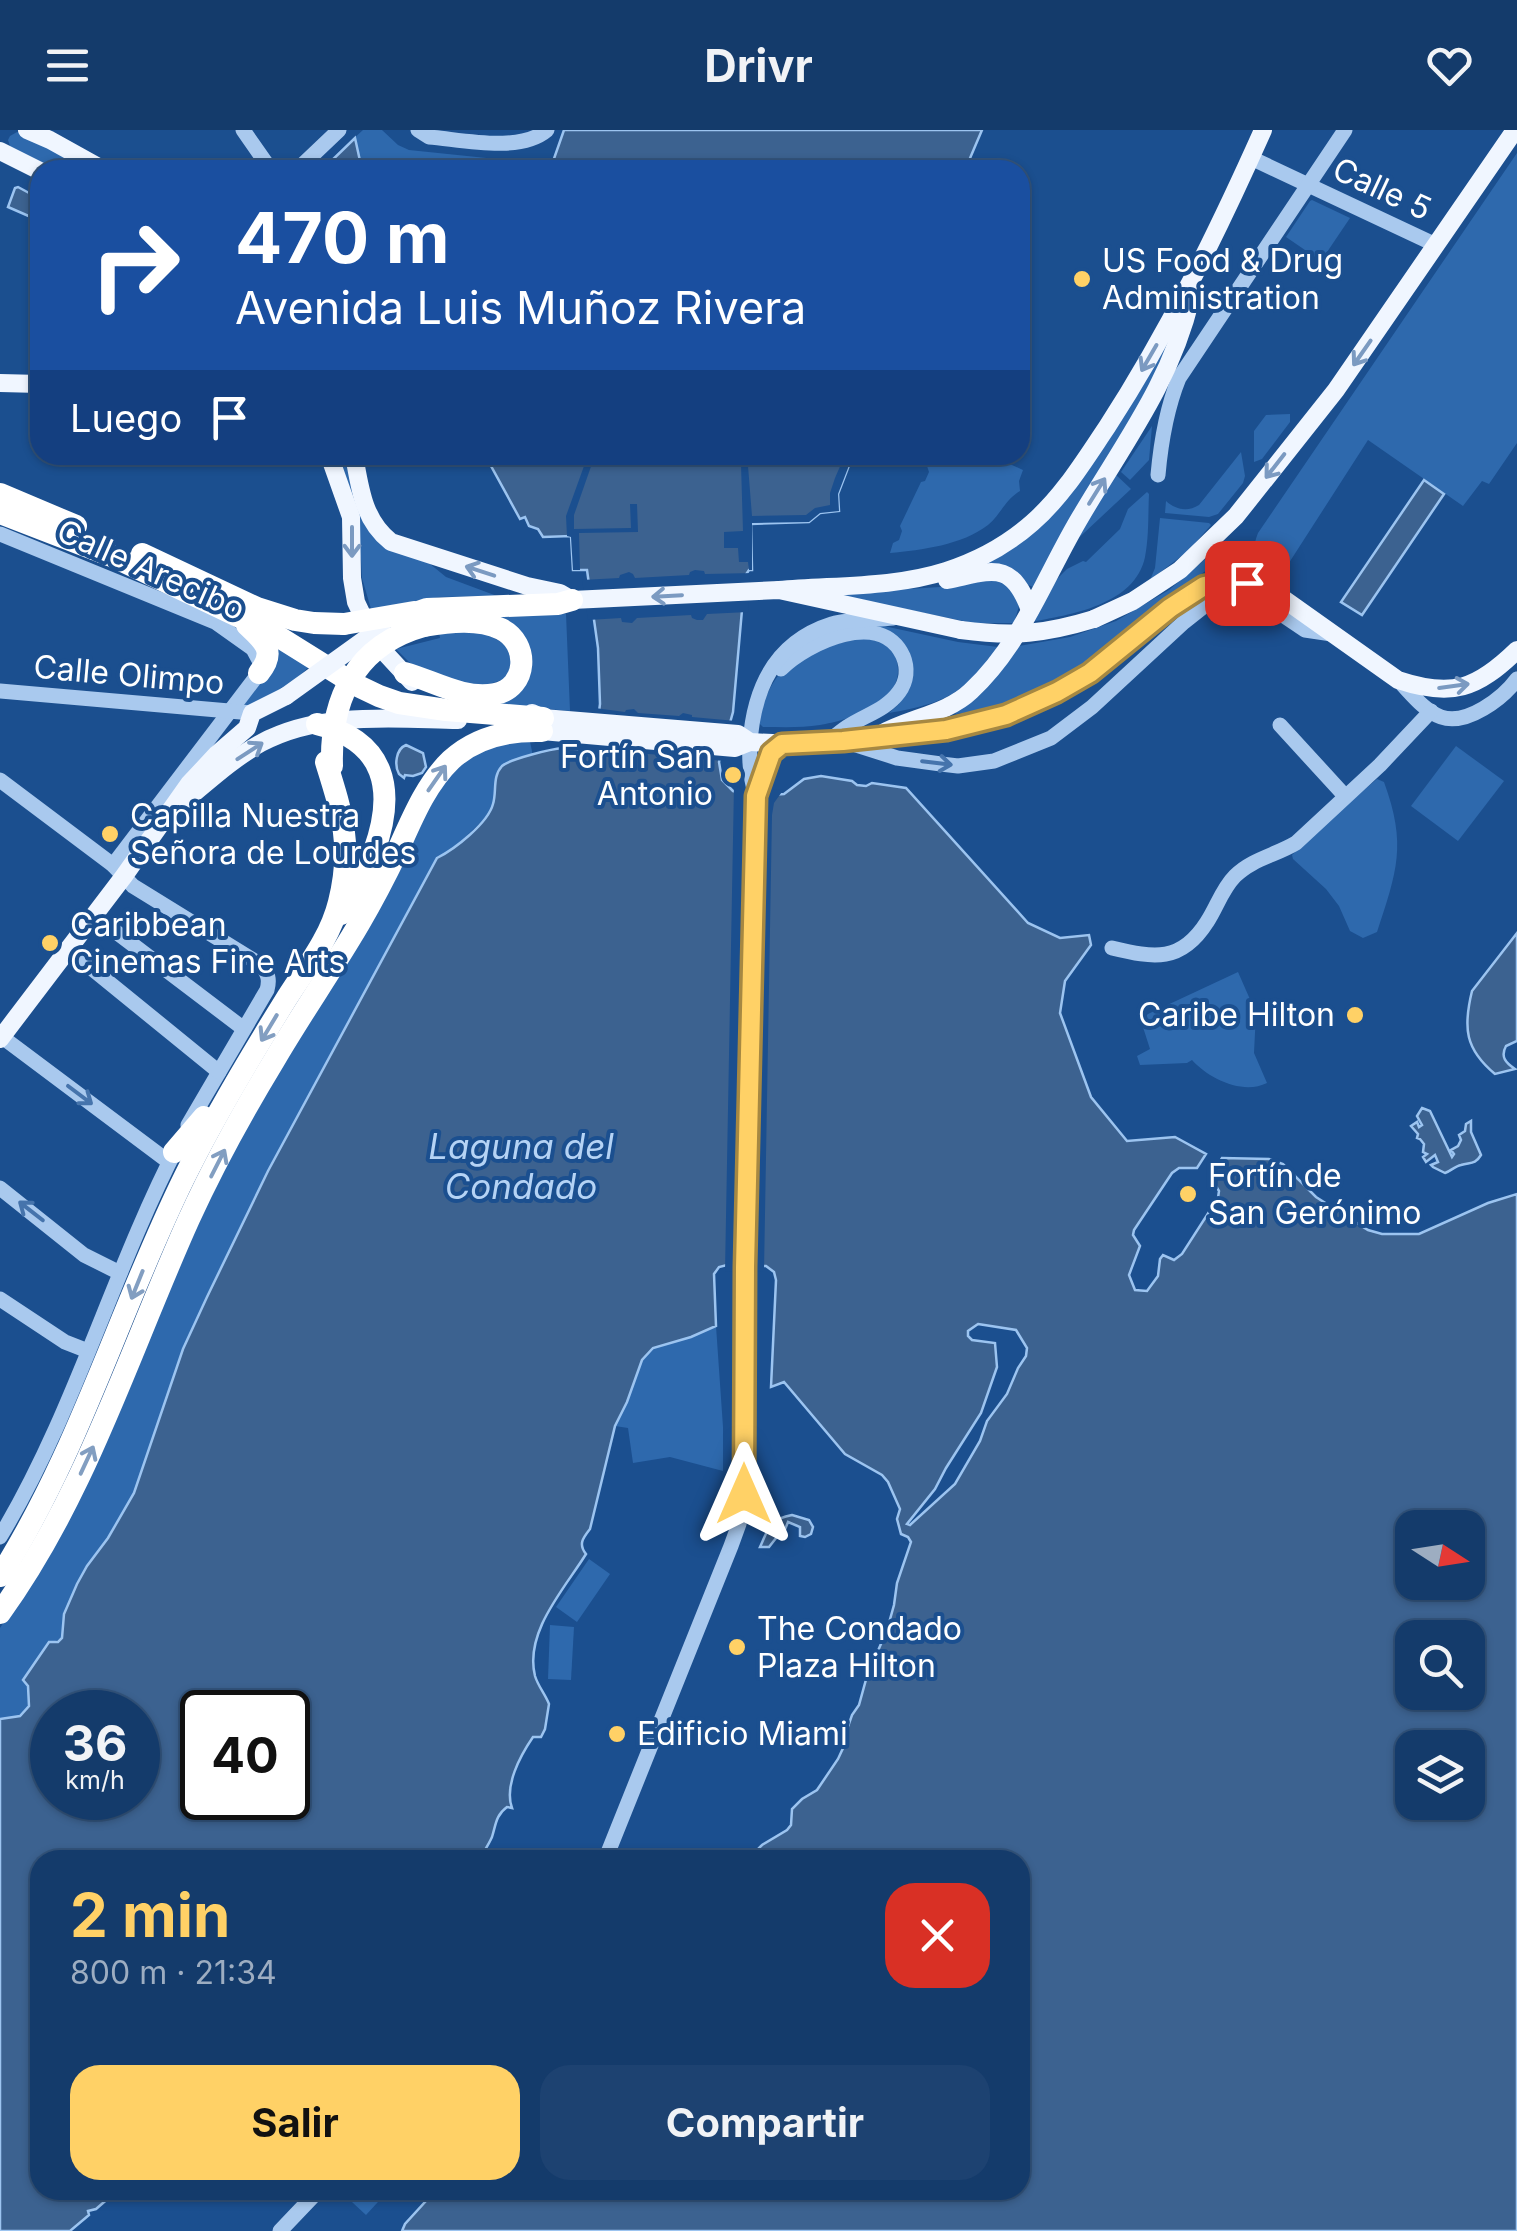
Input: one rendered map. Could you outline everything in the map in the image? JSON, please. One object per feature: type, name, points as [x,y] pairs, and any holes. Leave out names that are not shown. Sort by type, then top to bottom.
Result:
[{"type":"highway","points":[[0,494],[258,608],[295,620],[314,624],[419,619],[481,623],[499,628],[516,643],[522,656],[520,671],[512,684],[493,694],[458,692],[404,674]]},
{"type":"highway","points":[[0,512],[114,556],[271,632],[379,696],[399,703],[543,725]]},
{"type":"highway","points":[[332,925],[343,881],[346,842],[331,771],[329,714],[334,688],[350,658],[382,627],[419,619],[442,608],[558,604],[572,600]]},
{"type":"highway","points":[[238,616],[265,642],[268,660],[259,673]]},
{"type":"highway","points":[[331,771],[338,710],[354,675],[375,649],[419,619]]},
{"type":"highway","points":[[172,1157],[346,909],[362,883],[382,829],[386,796],[382,776],[364,746],[348,734],[317,724]]},
{"type":"highway","points":[[0,1614],[44,1548],[68,1501],[190,1217],[229,1140],[378,890],[422,800],[442,770],[474,743],[543,725]]},
{"type":"highway","points":[[0,1576],[48,1494],[72,1442],[171,1206],[213,1123],[231,1072]]},
{"type":"main road","points":[[28,130],[86,160]]},
{"type":"main road","points":[[909,580],[947,570],[1003,546],[1032,524],[1073,479],[1126,398],[1197,273],[1263,130]]},
{"type":"main road","points":[[770,590],[897,618],[1004,634],[1063,628],[1132,601],[1180,570],[1221,533],[1336,390],[1516,130]]},
{"type":"main road","points":[[0,151],[30,166]]},
{"type":"main road","points":[[874,738],[900,723],[955,703],[1004,654],[1080,517],[1155,397],[1176,347],[1197,273]]},
{"type":"main road","points":[[0,383],[30,384]]},
{"type":"main road","points":[[333,465],[351,517],[356,602],[376,642],[414,684],[446,698],[482,707],[530,712],[543,725]]},
{"type":"main road","points":[[356,465],[373,524],[391,542],[527,586],[560,592],[572,600],[909,580],[930,582],[972,574],[1006,574],[1022,589],[1030,610]]},
{"type":"main road","points":[[1,1038],[94,916],[119,871],[169,815],[250,750],[269,739],[317,724],[360,720],[529,722],[782,744],[946,730],[1006,715],[1057,692],[1090,673],[1170,608],[1204,586],[1238,582],[1274,592],[1398,680],[1419,686],[1456,688],[1480,681],[1517,650]]},
{"type":"main road","points":[[169,815],[202,768],[247,728],[252,713],[286,696],[382,627]]},
{"type":"street","points":[[243,130],[264,160]]},
{"type":"street","points":[[307,160],[338,130]]},
{"type":"street","points":[[418,130],[429,137],[518,143],[548,130]]},
{"type":"street","points":[[1158,474],[1163,430],[1179,378],[1344,130]]},
{"type":"street","name":"Calle 5","points":[[1250,158],[1436,245]]},
{"type":"street","name":"Calle Arecibo","points":[[0,534],[215,622],[253,649],[261,664],[259,673]]},
{"type":"street","points":[[760,691],[788,663],[823,640],[858,633],[882,636],[892,641],[906,661],[906,679],[900,691],[881,709],[846,727],[836,741],[897,758],[958,766],[994,761],[1051,738],[1092,707],[1184,622],[1224,596],[1252,598],[1305,630],[1332,634]]},
{"type":"street","points":[[756,796],[741,742],[766,674],[776,660],[796,642],[834,623],[897,618]]},
{"type":"street","points":[[119,871],[259,673]]},
{"type":"street","points":[[1398,680],[1444,719],[1483,709],[1497,701],[1517,678]]},
{"type":"street","name":"Calle Olimpo","points":[[0,691],[252,713]]},
{"type":"street","points":[[1112,948],[1158,956],[1174,953],[1192,942],[1234,876],[1248,864],[1296,843],[1431,711]]},
{"type":"street","points":[[1280,725],[1344,796]]},
{"type":"street","points":[[609,1850],[739,1524],[744,1494],[756,796],[771,753],[782,744]]},
{"type":"street","points":[[0,780],[119,871],[133,886],[261,965],[270,981],[244,1029],[231,1072],[69,950]]},
{"type":"street","points":[[94,916],[244,1029]]},
{"type":"street","points":[[0,1537],[42,1458],[172,1157],[1,1038]]},
{"type":"street","points":[[0,1188],[84,1255],[120,1273]]},
{"type":"street","points":[[0,1299],[65,1342],[88,1351]]},
{"type":"street","points":[[280,2231],[309,2200]]},
{"type":"shaded area","points":[[363,130],[382,130],[409,150],[524,160],[330,160]]},
{"type":"shaded area","points":[[21,133],[71,160],[34,160],[11,149],[10,136]]},
{"type":"shaded area","points":[[1517,153],[1517,443],[1489,484],[1482,481],[1463,506],[1368,440],[1278,580],[1255,555],[1258,533]]},
{"type":"shaded area","points":[[1312,200],[1350,218],[1321,261],[1286,237]]},
{"type":"shaded area","points":[[1170,344],[1153,385],[1033,587],[984,565],[1009,549]]},
{"type":"shaded area","points":[[1290,414],[1290,422],[1262,459],[1254,462],[1254,431],[1266,415]]},
{"type":"shaded area","points":[[1152,426],[1149,460],[1130,480],[1121,472]]},
{"type":"shaded area","points":[[1241,452],[1243,483],[1218,514],[1209,517],[1165,513],[1166,501],[1182,509],[1199,505]]},
{"type":"shaded area","points":[[338,465],[350,465],[359,506],[446,577],[497,596],[439,597],[371,609]]},
{"type":"shaded area","points":[[1012,465],[1023,470],[1020,491],[978,532],[954,542],[890,553],[929,472],[927,466]]},
{"type":"shaded area","points":[[1114,473],[1131,489],[1069,547]]},
{"type":"shaded area","points":[[1147,492],[1145,557],[1128,586],[1099,605],[1030,622],[1050,586],[1067,569],[1086,562],[1120,529],[1128,509]]},
{"type":"shaded area","points":[[1160,518],[1211,525],[1188,551],[1150,580],[1155,568]]},
{"type":"shaded area","points":[[1226,541],[1232,548],[1223,558],[1076,669],[1019,699],[955,714],[1013,647],[1070,637],[1116,621],[1169,590]]},
{"type":"shaded area","points":[[990,578],[1007,582],[1019,606],[1014,623],[973,623],[831,594],[940,587]]},
{"type":"shaded area","points":[[566,614],[570,711],[479,703],[527,669],[483,617]]},
{"type":"shaded area","points":[[879,625],[998,647],[975,676],[952,694],[889,713],[899,704],[899,638]]},
{"type":"shaded area","points":[[480,631],[511,647],[512,677],[476,688],[417,670],[396,649],[440,638],[439,632]]},
{"type":"shaded area","points":[[861,638],[884,644],[897,662],[898,676],[893,688],[874,707],[820,725],[763,727],[758,722],[773,684],[794,661],[822,648]]},
{"type":"shaded area","points":[[277,646],[313,663],[275,696],[245,706],[244,703]]},
{"type":"shaded area","points":[[529,737],[533,756],[507,762],[495,781],[490,813],[452,850],[437,858],[268,1171],[134,1493],[77,1584],[64,1614],[62,1638],[53,1642],[28,1686],[29,1706],[20,1716],[0,1719],[0,1628],[44,1561],[211,1190],[432,796],[475,750]]},
{"type":"shaded area","points":[[1456,746],[1504,781],[1458,841],[1411,806]]},
{"type":"shaded area","points":[[1377,779],[1384,782],[1391,804],[1397,858],[1377,932],[1363,938],[1350,931],[1339,906],[1292,855]]},
{"type":"shaded area","points":[[1238,972],[1256,1013],[1254,1053],[1267,1083],[1248,1087],[1227,1083],[1192,1060],[1140,1065],[1137,1056],[1150,1049],[1141,1021],[1148,1014]]},
{"type":"shaded area","points":[[716,1326],[723,1471],[670,1457],[633,1463],[628,1428],[615,1426],[642,1360],[653,1348]]},
{"type":"shaded area","points":[[589,1559],[610,1574],[577,1622],[556,1607]]},
{"type":"shaded area","points":[[550,1625],[574,1627],[571,1680],[548,1679]]},
{"type":"shaded area","points":[[350,2200],[380,2200],[366,2215]]},
{"type":"water","points":[[564,130],[982,130],[969,160],[554,160]]},
{"type":"water","points":[[355,138],[360,160],[332,160]]},
{"type":"water","points":[[15,188],[30,194],[30,217],[8,207]]},
{"type":"water","name":"Laguna del Condado","points":[[490,465],[849,465],[838,494],[839,511],[820,513],[809,522],[751,524],[752,570],[745,576],[733,712],[719,762],[722,780],[733,791],[756,796],[784,794],[804,779],[821,776],[857,785],[906,788],[1028,923],[1060,938],[1089,935],[1091,945],[1065,981],[1060,1013],[1091,1097],[1127,1141],[1175,1137],[1206,1154],[1197,1168],[1179,1168],[1172,1173],[1134,1230],[1140,1246],[1129,1275],[1135,1290],[1147,1291],[1158,1276],[1163,1255],[1174,1260],[1182,1254],[1218,1198],[1219,1191],[1210,1176],[1222,1158],[1269,1159],[1283,1164],[1316,1197],[1368,1230],[1382,1234],[1419,1234],[1517,1194],[1517,2231],[402,2231],[427,2200],[1030,2200],[1030,1850],[757,1850],[787,1830],[792,1809],[817,1790],[838,1759],[887,1630],[911,1542],[901,1534],[897,1519],[900,1509],[882,1475],[845,1454],[784,1382],[771,1387],[774,1272],[766,1266],[727,1265],[714,1274],[716,1326],[653,1348],[642,1360],[615,1426],[590,1529],[582,1541],[586,1554],[548,1611],[535,1643],[535,1676],[549,1704],[545,1729],[541,1737],[533,1737],[519,1762],[510,1790],[512,1808],[501,1813],[485,1850],[30,1850],[30,2200],[106,2200],[88,2211],[89,2215],[70,2231],[0,2231],[0,1719],[20,1716],[29,1706],[28,1686],[23,1680],[49,1642],[62,1638],[64,1614],[77,1584],[134,1493],[183,1349],[207,1297],[268,1171],[437,858],[485,819],[493,804],[499,770],[506,763],[557,749],[594,751],[600,704],[598,648],[587,570],[573,570],[571,536],[543,537],[538,529],[529,526],[525,517],[520,519]],"holes":[[[978,1324],[1016,1330],[1027,1348],[1026,1356],[1007,1394],[987,1421],[955,1484],[907,1524],[935,1489],[981,1413],[997,1367],[995,1343],[972,1340],[968,1331]]]},
{"type":"water","points":[[1424,480],[1444,494],[1362,615],[1341,602]]},
{"type":"water","points":[[406,745],[423,753],[426,767],[422,773],[404,778],[396,762]]},
{"type":"water","points":[[1517,933],[1517,1041],[1506,1046],[1504,1053],[1515,1069],[1495,1074],[1472,1047],[1467,1027],[1469,1004],[1472,991]]},
{"type":"water","points":[[1422,1108],[1430,1111],[1452,1157],[1451,1150],[1458,1146],[1459,1135],[1471,1121],[1479,1158],[1445,1173],[1431,1165],[1438,1162],[1435,1155],[1426,1162],[1424,1144],[1411,1126],[1417,1122],[1419,1127],[1422,1125],[1417,1116]]},
{"type":"water","points":[[792,1515],[809,1520],[811,1534],[800,1536],[800,1527],[788,1522],[769,1547],[760,1547],[771,1525]]},
{"type":"pier","points":[[584,465],[592,465],[574,515],[574,529],[631,528],[630,504],[637,504],[638,532],[579,533],[580,570],[573,570],[566,516]]},
{"type":"pier","points":[[741,465],[748,465],[752,516],[806,515],[830,505],[830,493],[841,465],[849,465],[838,494],[839,511],[820,513],[809,522],[752,523],[752,570],[748,562],[739,562],[738,548],[724,548],[724,532],[743,531]]},
{"type":"pier","points":[[695,570],[705,574],[754,573],[750,577],[748,612],[707,614],[703,620],[691,615],[637,618],[632,623],[622,622],[621,618],[588,620],[582,580],[619,578],[629,572],[635,578],[689,575]]},
{"type":"pier","points":[[595,708],[679,716],[683,713],[736,721],[725,761],[684,761],[675,756],[630,756],[574,748],[590,746]]},
{"type":"pier","points":[[734,785],[756,791],[784,789],[774,803],[772,815],[764,1271],[746,1272],[725,1271]]},
{"type":"place","name":"US Food & Drug Administration","points":[[1082,279]]},
{"type":"place","name":"Fortín San Antonio","points":[[733,775]]},
{"type":"place","name":"Capilla Nuestra Señora de Lourdes","points":[[110,834]]},
{"type":"place","name":"Caribbean Cinemas Fine Arts","points":[[50,943]]},
{"type":"place","name":"Caribe Hilton","points":[[1355,1015]]},
{"type":"place","name":"Fortín de San Gerónimo","points":[[1188,1194]]},
{"type":"place","name":"The Condado Plaza Hilton","points":[[737,1647]]},
{"type":"place","name":"Edificio Miami","points":[[617,1734]]},
{"type":"route","points":[[744,1494],[756,796],[771,753],[782,744],[946,730],[1006,715],[1090,673],[1170,608],[1204,586],[1247,583]]}]
